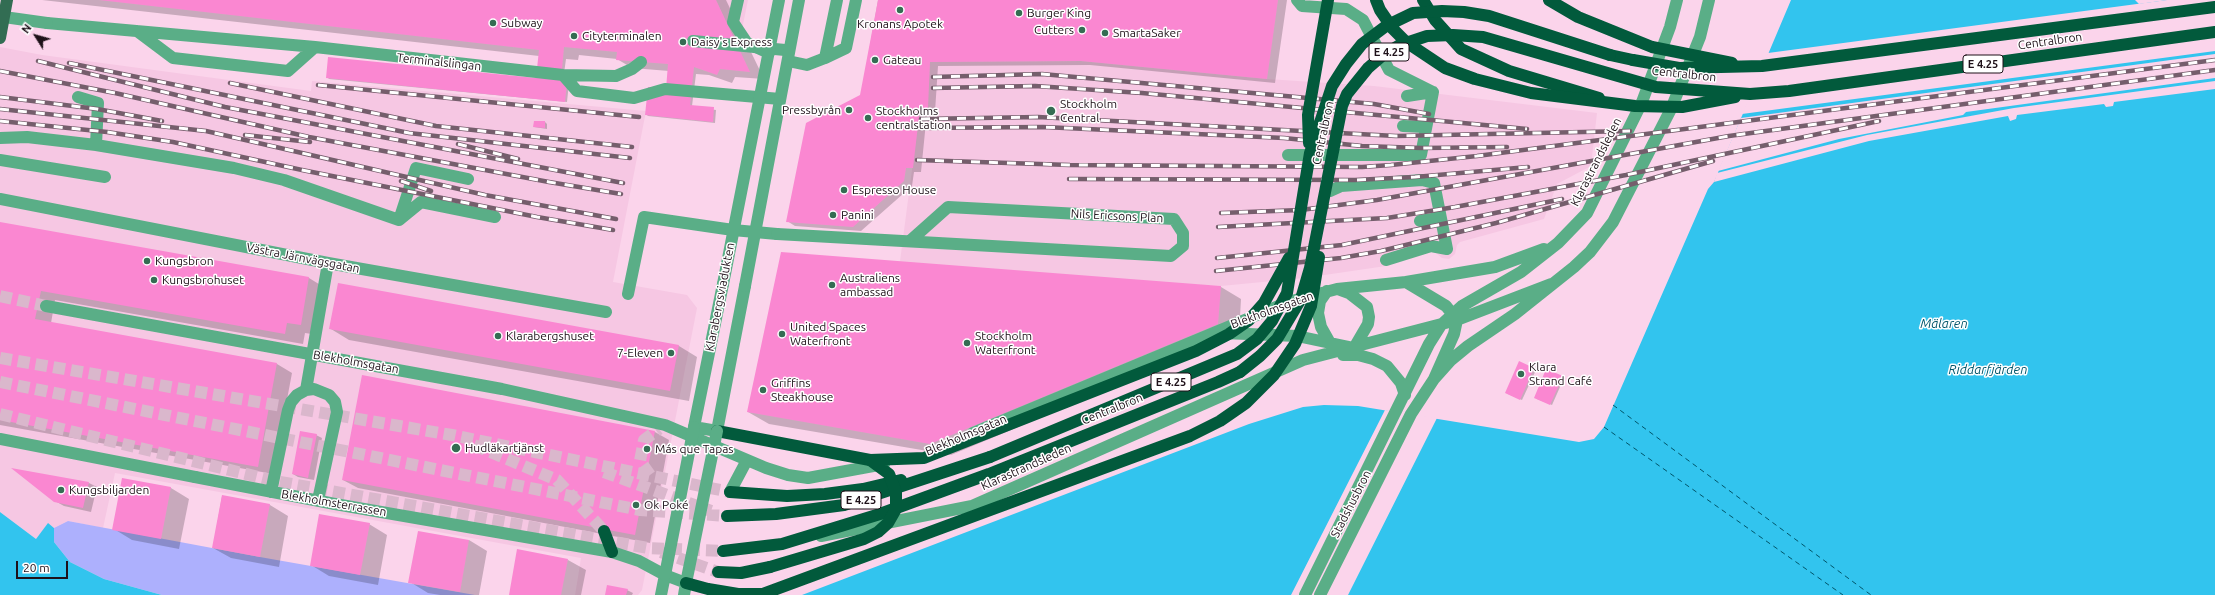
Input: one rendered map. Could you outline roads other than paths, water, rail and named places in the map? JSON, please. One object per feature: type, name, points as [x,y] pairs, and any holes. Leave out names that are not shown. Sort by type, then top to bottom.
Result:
[{"type":"highway","points":[[1310,153],[1308,114],[1328,0]]},
{"type":"highway","points":[[1376,0],[1380,10],[1393,29],[1406,42],[1446,68],[1475,79],[1531,93],[1635,106],[1682,107],[1750,94]]},
{"type":"highway","points":[[1423,0],[1435,20],[1461,49],[1510,71],[1616,104]]},
{"type":"highway","points":[[1549,0],[1578,17],[1652,46],[1718,61],[1756,66]]},
{"type":"highway","name":"Centralbron","points":[[990,458],[1238,354],[1257,339],[1275,316],[1287,293],[1310,153],[1332,86],[1346,64],[1362,44],[1386,26],[1412,13],[1442,11],[1464,12],[1489,16],[1610,55],[1679,68],[1756,66],[2215,7]]},
{"type":"highway","name":"Centralbron","points":[[782,544],[880,514],[989,474],[1218,382],[1240,372],[1260,356],[1277,339],[1301,299],[1310,268],[1342,106],[1347,94],[1368,68],[1400,45],[1427,36],[1453,35],[1483,37],[1656,87],[1750,94],[1789,91],[2215,32]]},
{"type":"highway","points":[[686,583],[708,589],[738,594],[763,594],[1190,436],[1220,421],[1246,403],[1274,375],[1295,344],[1311,306],[1318,270],[1320,216]]},
{"type":"highway","points":[[717,431],[870,460],[924,458],[1203,348],[1229,334],[1249,320],[1264,303],[1295,248]]},
{"type":"highway","points":[[730,492],[787,496],[863,489],[990,458]]},
{"type":"highway","name":"Klarastrandsleden","points":[[727,516],[776,514],[844,505],[990,458]]},
{"type":"highway","points":[[718,572],[741,573],[770,567],[864,540],[878,532],[888,522],[896,509],[896,492],[889,474],[870,460]]},
{"type":"highway","points":[[604,531],[612,552]]},
{"type":"highway","name":"Klarastrandsleden","points":[[723,550],[782,544]]},
{"type":"main road","points":[[0,38],[7,0]]},
{"type":"street","points":[[738,0],[733,22],[747,43],[769,53]]},
{"type":"street","name":"Klarabergsviadukten","points":[[661,595],[779,0]]},
{"type":"street","name":"Klarabergsviadukten","points":[[684,595],[755,233],[780,99],[786,56],[799,0]]},
{"type":"street","points":[[825,58],[837,0]]},
{"type":"street","points":[[693,41],[786,56],[807,65],[846,48],[856,0]]},
{"type":"street","points":[[1297,0],[1302,6],[1346,9],[1363,20],[1389,70],[1433,92]]},
{"type":"street","name":"Klarastrandsleden","points":[[1434,379],[1454,334],[1454,317],[1471,300],[1521,272],[1558,243],[1586,213],[1642,102],[1670,26],[1677,0]]},
{"type":"street","name":"Klarastrandsleden","points":[[1411,414],[1434,379],[1451,360],[1468,346],[1515,314],[1590,252],[1613,222],[1671,109],[1700,38],[1709,0]]},
{"type":"street","name":"Terminalslingan","points":[[4,17],[47,23],[315,47],[563,75],[616,76],[632,69],[641,62]]},
{"type":"street","points":[[137,31],[173,58],[288,71],[315,47]]},
{"type":"street","points":[[563,75],[577,91],[634,98],[665,89],[760,96],[780,99]]},
{"type":"street","points":[[1407,96],[1433,92]]},
{"type":"street","points":[[1288,155],[1421,155],[1433,92]]},
{"type":"street","points":[[78,97],[98,103],[96,145]]},
{"type":"street","points":[[1403,126],[1425,128]]},
{"type":"street","points":[[0,138],[27,137],[96,145],[234,168],[284,180],[399,220]]},
{"type":"street","points":[[0,160],[105,178]]},
{"type":"street","points":[[399,220],[416,168],[468,179]]},
{"type":"street","points":[[1330,191],[1341,186],[1422,180],[1434,183],[1439,218],[1447,249],[1431,246],[1386,260]]},
{"type":"street","name":"Västra Järnvägsgatan","points":[[0,199],[328,263],[606,312]]},
{"type":"street","points":[[399,220],[421,202],[495,217]]},
{"type":"street","name":"Nils Ericsons Plan","points":[[628,294],[644,217],[755,233],[911,240],[1171,256],[1182,246],[1183,233],[1174,220],[948,207],[911,240]]},
{"type":"street","points":[[1420,221],[1439,218]]},
{"type":"street","name":"Blekholmsgatan","points":[[46,306],[494,388],[662,427],[747,460],[788,474],[808,478],[914,457],[1210,333],[1288,302],[1332,290],[1406,282],[1495,267],[1558,243]]},
{"type":"street","points":[[306,390],[328,263]]},
{"type":"street","points":[[1406,282],[1437,300],[1454,317]]},
{"type":"street","name":"Klarastrandsleden","points":[[782,544],[972,506],[1303,360],[1441,325],[1454,317],[1551,284]]},
{"type":"street","points":[[1330,343],[1321,327],[1318,313],[1320,301],[1332,290],[1349,293],[1366,308],[1369,317],[1368,324],[1354,348]]},
{"type":"street","points":[[1405,395],[1429,344],[1441,325]]},
{"type":"street","name":"Blekholmsgatan","points":[[1210,333],[1297,336],[1354,348]]},
{"type":"street","name":"Klarastrandsleden","points":[[1324,355],[1358,355],[1373,359],[1387,366],[1393,372],[1401,382],[1405,395]]},
{"type":"street","points":[[271,492],[288,410],[297,395],[306,390],[322,391],[329,395],[335,402],[337,412],[318,500]]},
{"type":"street","name":"Stadshusbron","points":[[1305,595],[1405,395]]},
{"type":"street","name":"Stadshusbron","points":[[1320,595],[1411,414]]},
{"type":"street","points":[[694,427],[717,431]]},
{"type":"street","name":"Blekholmsterrassen","points":[[0,439],[271,492],[612,552],[639,561],[665,575],[686,583]]},
{"type":"street","points":[[730,492],[747,460]]},
{"type":"water","name":"Riddarfjärden","points":[[1791,0],[2135,0],[2139,4],[2167,0],[2215,0],[2215,595],[802,595],[1249,424],[1303,407],[1324,405],[1358,406],[1579,442],[1594,439],[1604,427],[1708,189],[1714,182]]},
{"type":"water","points":[[0,512],[36,539],[48,523],[54,528],[54,542],[70,562],[104,579],[162,595],[0,595]]},
{"type":"tunnel","points":[[0,296],[46,306]]},
{"type":"tunnel","points":[[0,358],[452,435],[730,492]]},
{"type":"tunnel","points":[[0,382],[640,510],[727,516]]},
{"type":"tunnel","points":[[0,414],[275,481],[648,548],[723,551]]},
{"type":"tunnel","points":[[650,475],[640,461],[644,440],[659,429]]},
{"type":"tunnel","points":[[474,445],[557,480],[604,531]]},
{"type":"tunnel","points":[[604,472],[711,511]]},
{"type":"tunnel","points":[[661,552],[718,572]]},
{"type":"railway","points":[[917,160],[1070,165],[1362,167],[1391,165],[1477,156],[2215,60]]},
{"type":"railway","points":[[38,61],[225,107],[623,183]]},
{"type":"railway","points":[[69,63],[409,133],[630,158]]},
{"type":"railway","points":[[1221,213],[1301,210],[1377,200],[1729,136],[2215,70]]},
{"type":"railway","points":[[0,71],[115,93],[309,137],[621,194]]},
{"type":"railway","points":[[933,77],[1042,74],[1374,104],[1429,114]]},
{"type":"railway","points":[[230,83],[436,126],[632,147]]},
{"type":"railway","points":[[318,85],[639,117]]},
{"type":"railway","points":[[933,88],[1035,86],[1142,93],[1527,129]]},
{"type":"railway","points":[[0,97],[97,109],[162,121]]},
{"type":"railway","points":[[0,109],[206,131],[485,195],[616,219]]},
{"type":"railway","points":[[921,119],[1038,117],[1396,136],[1630,131]]},
{"type":"railway","points":[[0,121],[107,132],[173,142],[302,170],[537,217],[613,230]]},
{"type":"railway","points":[[1218,227],[1387,218],[1455,207],[1626,175],[1879,121]]},
{"type":"railway","points":[[920,128],[1043,127],[1284,138],[1362,146],[1422,148],[1507,147]]},
{"type":"railway","points":[[245,135],[310,142]]},
{"type":"railway","points":[[458,144],[518,159]]},
{"type":"railway","points":[[1216,271],[1341,258],[1381,251],[1496,223],[1713,161]]},
{"type":"railway","points":[[1069,179],[1355,180],[1415,177],[1528,167]]},
{"type":"railway","points":[[401,181],[431,191]]},
{"type":"railway","points":[[1217,258],[1342,245],[1562,199]]},
{"type":"place","name":"Kronans Apotek","points":[[900,10]]},
{"type":"place","name":"Burger King","points":[[1019,13]]},
{"type":"place","name":"Subway","points":[[493,23]]},
{"type":"place","name":"Cutters","points":[[1082,30]]},
{"type":"place","name":"SmartaSaker","points":[[1105,33]]},
{"type":"place","name":"Cityterminalen","points":[[574,36]]},
{"type":"place","name":"Daisy's Express","points":[[683,42]]},
{"type":"place","name":"Gateau","points":[[875,60]]},
{"type":"place","name":"Pressbyrån","points":[[849,110]]},
{"type":"place","name":"Stockholm Central","points":[[1051,111]]},
{"type":"place","name":"Stockholms centralstation","points":[[868,118]]},
{"type":"place","name":"Espresso House","points":[[844,190]]},
{"type":"place","name":"Panini","points":[[833,215]]},
{"type":"place","name":"Kungsbron","points":[[147,261]]},
{"type":"place","name":"Kungsbrohuset","points":[[154,280]]},
{"type":"place","name":"Australiens ambassad","points":[[832,285]]},
{"type":"place","name":"United Spaces Waterfront","points":[[782,334]]},
{"type":"place","name":"Klarabergshuset","points":[[498,336]]},
{"type":"place","name":"Stockholm Waterfront","points":[[967,343]]},
{"type":"place","name":"7-Eleven","points":[[671,353]]},
{"type":"place","name":"Klara Strand Café","points":[[1521,374]]},
{"type":"place","name":"Griffins Steakhouse","points":[[763,390]]},
{"type":"place","name":"Hudläkartjänst","points":[[456,448]]},
{"type":"place","name":"Más que Tapas","points":[[647,449]]},
{"type":"place","name":"Kungsbiljarden","points":[[61,490]]},
{"type":"place","name":"Ok Poké","points":[[636,505]]},
{"type":"water label","name":"Mälaren","points":[[1944,324]]}]
